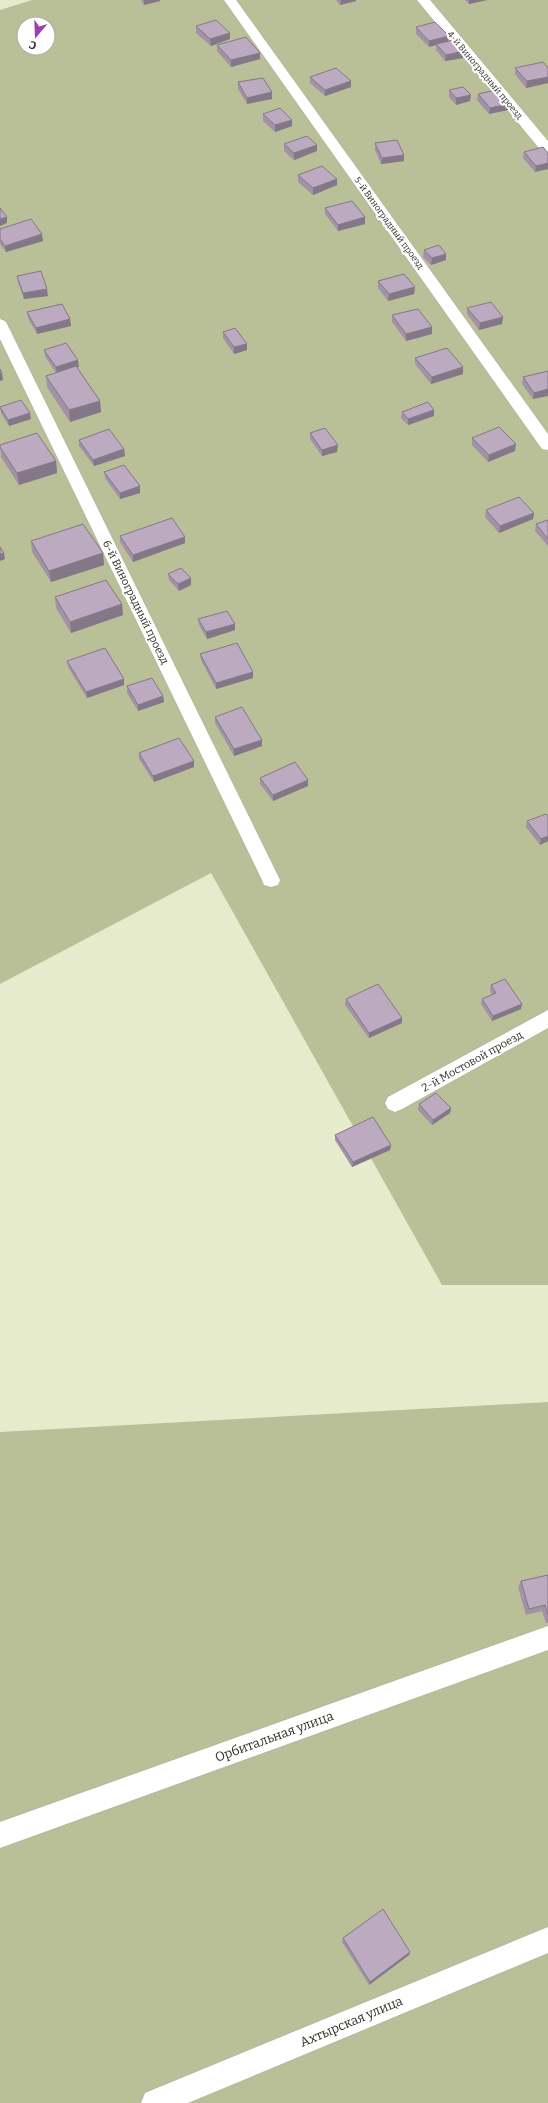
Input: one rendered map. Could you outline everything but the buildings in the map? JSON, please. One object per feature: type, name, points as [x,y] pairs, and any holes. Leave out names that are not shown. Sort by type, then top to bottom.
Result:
[{"type":"lane","name":"5-й Виноградный проезд","points":[[230,0],[548,445]]},
{"type":"lane","name":"4-й Виноградный проезд","points":[[423,0],[548,150]]},
{"type":"lane","name":"6-й Виноградный проезд","points":[[0,324],[272,880]]},
{"type":"lane","name":"2-й Мостовой проезд","points":[[395,1103],[548,1018]]},
{"type":"lane","name":"Орбитальная улица","points":[[0,1835],[548,1638]]},
{"type":"lane","name":"Ахтырская улица","points":[[155,2103],[548,1940]]},
{"type":"green space","points":[[32,0],[548,0],[548,1285],[442,1285],[211,873],[0,984],[0,10]]},
{"type":"green space","points":[[548,1402],[548,2103],[0,2103],[0,1432]]}]
